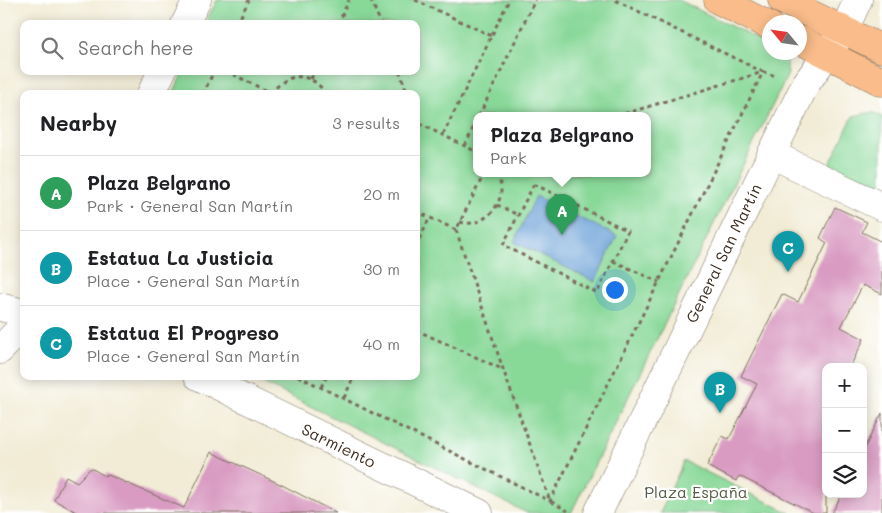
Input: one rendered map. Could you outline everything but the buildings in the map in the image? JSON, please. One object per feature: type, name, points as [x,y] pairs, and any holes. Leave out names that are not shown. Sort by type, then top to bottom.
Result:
[{"type":"main road","points":[[718,0],[762,22]]},
{"type":"main road","points":[[782,0],[882,49]]},
{"type":"main road","points":[[807,44],[882,82]]},
{"type":"street","points":[[187,20],[197,0]]},
{"type":"street","name":"General San Martín","points":[[598,513],[805,85],[844,30],[858,0]]},
{"type":"street","points":[[153,90],[160,75]]},
{"type":"street","points":[[771,154],[882,207]]},
{"type":"street","points":[[0,307],[20,312]]},
{"type":"street","points":[[0,350],[20,329]]},
{"type":"street","name":"Sarmiento","points":[[206,380],[479,513]]},
{"type":"path","points":[[239,20],[249,0]]},
{"type":"path","points":[[340,20],[350,0]]},
{"type":"path","points":[[371,0],[379,20]]},
{"type":"path","points":[[415,0],[492,36]]},
{"type":"path","points":[[443,136],[509,0]]},
{"type":"path","points":[[481,112],[535,0]]},
{"type":"path","points":[[615,0],[762,72],[805,85]]},
{"type":"path","points":[[630,112],[762,72]]},
{"type":"path","points":[[550,500],[762,72]]},
{"type":"path","points":[[205,90],[212,75]]},
{"type":"path","points":[[234,75],[263,90]]},
{"type":"path","points":[[311,79],[312,75]]},
{"type":"path","points":[[401,75],[406,90]]},
{"type":"path","points":[[274,90],[276,86],[291,77],[301,76],[311,79],[320,85],[323,90]]},
{"type":"path","points":[[420,124],[473,150]]},
{"type":"path","points":[[465,146],[473,129]]},
{"type":"path","points":[[456,230],[482,177]]},
{"type":"path","points":[[460,222],[474,223],[489,216],[497,205],[501,190],[497,177]]},
{"type":"path","points":[[534,184],[628,231],[597,293],[503,245],[518,215],[534,184]]},
{"type":"path","points":[[497,205],[518,215]]},
{"type":"path","points":[[420,213],[456,230],[550,500]]},
{"type":"path","points":[[420,238],[430,217]]},
{"type":"path","points":[[613,261],[659,282]]},
{"type":"path","points":[[420,332],[503,369]]},
{"type":"path","points":[[306,380],[550,500],[572,513]]},
{"type":"path","points":[[321,387],[325,380]]},
{"type":"path","points":[[344,398],[352,380]]},
{"type":"green space","points":[[217,0],[679,0],[762,42],[762,60],[786,60],[788,74],[571,513],[527,513],[257,380],[420,380],[420,90],[175,90],[181,75],[420,75],[420,20],[207,20]]},
{"type":"green space","points":[[873,112],[882,117],[882,194],[828,168],[853,116]]},
{"type":"green space","name":"Plaza España","points":[[684,461],[790,513],[660,513]]},
{"type":"water","points":[[536,196],[617,236],[595,282],[514,242]]},
{"type":"place","name":"Plaza Belgrano","points":[[562,235]]},
{"type":"place","name":"Estatua El Progreso","points":[[788,272]]},
{"type":"place","name":"Estatua La Justicia","points":[[720,413]]}]
